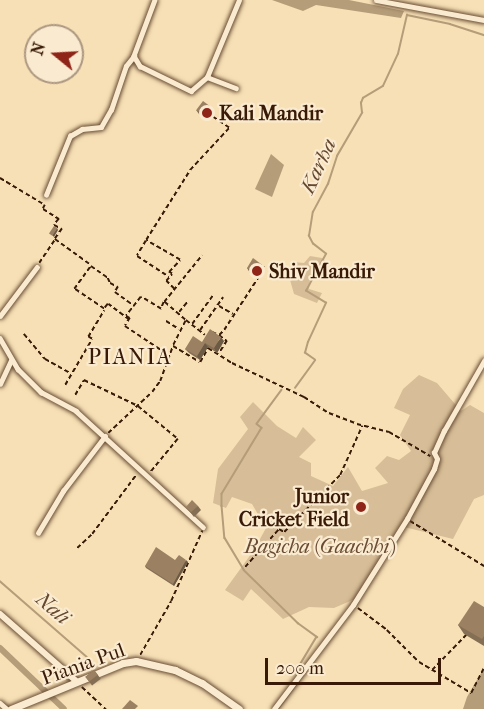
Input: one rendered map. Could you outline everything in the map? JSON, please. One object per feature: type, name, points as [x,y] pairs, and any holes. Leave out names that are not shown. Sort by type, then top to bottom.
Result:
[{"type":"main road","name":"Piania Pul","points":[[9,709],[123,663],[136,661],[175,669],[231,701],[239,709]]},
{"type":"street","points":[[46,195],[70,136],[82,129],[97,129],[105,122],[126,66],[134,56],[155,0]]},
{"type":"street","points":[[134,56],[146,70],[191,91],[207,77],[239,0]]},
{"type":"street","points":[[376,0],[484,20]]},
{"type":"street","points":[[207,77],[236,88]]},
{"type":"street","points":[[0,316],[37,267]]},
{"type":"street","points":[[0,338],[12,360],[41,392],[68,406],[105,436],[203,527]]},
{"type":"street","points":[[0,384],[12,360]]},
{"type":"street","points":[[274,709],[353,605],[407,519],[437,459],[434,453],[484,361]]},
{"type":"street","points":[[38,533],[63,491],[105,436]]},
{"type":"street","points":[[0,614],[77,682]]},
{"type":"street","points":[[0,703],[9,709]]},
{"type":"path","points":[[170,277],[137,256],[190,170],[229,128],[211,116]]},
{"type":"path","points":[[0,178],[45,206],[44,209],[59,219],[54,225],[62,229],[37,267]]},
{"type":"path","points":[[55,239],[108,278],[110,283],[118,287],[116,292],[134,306]]},
{"type":"path","points":[[146,240],[180,260],[169,272],[172,274],[166,281],[174,290]]},
{"type":"path","points":[[129,320],[130,318],[126,316],[141,297],[161,309],[164,302],[202,255]]},
{"type":"path","points":[[91,266],[74,288],[104,309]]},
{"type":"path","points":[[219,335],[265,267]]},
{"type":"path","points":[[192,325],[214,294]]},
{"type":"path","points":[[199,331],[223,297]]},
{"type":"path","points":[[164,302],[208,338],[213,331],[227,341],[219,355]]},
{"type":"path","points":[[178,313],[187,302]]},
{"type":"path","points":[[65,385],[92,339],[88,337],[108,304],[129,320]]},
{"type":"path","points":[[218,305],[234,314]]},
{"type":"path","points":[[129,320],[125,326],[168,355]]},
{"type":"path","points":[[105,436],[138,406],[160,381],[168,355],[186,320]]},
{"type":"path","points":[[166,321],[180,329]]},
{"type":"path","points":[[24,334],[45,358],[71,373]]},
{"type":"path","points":[[172,346],[200,362],[208,348],[304,397],[329,413],[389,432],[437,459]]},
{"type":"path","points":[[75,395],[84,380],[138,406],[178,439],[147,476]]},
{"type":"path","points":[[245,567],[279,529],[284,532],[340,475],[362,425]]},
{"type":"path","points":[[77,548],[92,534],[139,469]]},
{"type":"path","points":[[407,519],[484,566]]},
{"type":"path","points":[[136,661],[171,601],[194,554],[203,527]]},
{"type":"path","points":[[353,605],[387,630],[401,647],[432,671],[471,693],[484,668]]},
{"type":"path","points":[[432,671],[466,635]]},
{"type":"path","points":[[77,682],[106,709]]},
{"type":"green space","points":[[310,256],[322,258],[328,263],[327,272],[310,280],[309,289],[322,293],[317,303],[294,294],[290,280],[294,262],[304,263]]},
{"type":"green space","name":"Bagicha (Gaachhi)","points":[[419,375],[437,383],[461,411],[470,405],[484,413],[484,495],[474,499],[453,539],[400,526],[355,599],[334,608],[309,607],[283,619],[251,589],[243,601],[225,590],[254,550],[266,528],[252,504],[232,497],[226,508],[213,503],[218,469],[248,429],[240,417],[253,402],[277,426],[296,438],[303,427],[316,440],[299,457],[311,463],[311,476],[333,486],[348,467],[362,491],[388,483],[375,468],[387,456],[399,460],[411,451],[400,435],[410,415],[394,408],[403,389]]},
{"type":"shaded area","points":[[272,0],[349,0],[404,11],[401,18],[316,5],[303,11]]},
{"type":"shaded area","points":[[271,154],[284,165],[272,197],[255,189]]},
{"type":"shaded area","points":[[484,668],[484,709],[463,709],[467,697]]},
{"type":"building","points":[[203,101],[211,107],[204,116],[196,110]]},
{"type":"building","points":[[54,226],[57,228],[52,236],[49,233]]},
{"type":"building","points":[[253,258],[261,264],[257,274],[247,268]]},
{"type":"building","points":[[210,329],[221,337],[214,348],[205,343],[197,356],[185,349],[193,336],[202,342]]},
{"type":"building","points":[[192,500],[198,506],[191,512],[186,507]]},
{"type":"building","points":[[156,547],[175,560],[179,555],[186,560],[173,584],[145,566]]},
{"type":"building","points":[[474,601],[484,607],[484,636],[482,639],[458,625]]},
{"type":"building","points":[[94,670],[98,675],[89,682],[85,677]]},
{"type":"building","points":[[130,700],[138,706],[135,709],[122,709]]},
{"type":"waterway","name":"Karha","points":[[295,388],[315,360],[305,353],[326,303],[306,291],[326,254],[313,244],[309,236],[313,212],[328,184],[337,156],[362,113],[363,98],[383,86],[398,54],[407,15],[450,24],[484,35]]},
{"type":"waterway","name":"Karha","points":[[282,390],[257,424],[262,428],[222,494],[222,506],[225,538],[244,570],[298,623],[317,637],[297,670]]},
{"type":"waterway","name":"Nali","points":[[0,581],[87,657]]},
{"type":"waterway","points":[[0,648],[64,709]]},
{"type":"waterway","points":[[278,709],[304,674]]},
{"type":"place","name":"Kali Mandir","points":[[207,113]]},
{"type":"place","name":"Shiv Mandir","points":[[257,271]]},
{"type":"place","name":"Junior Cricket Field","points":[[361,507]]},
{"type":"district","name":"PIANIA","points":[[130,358]]}]
